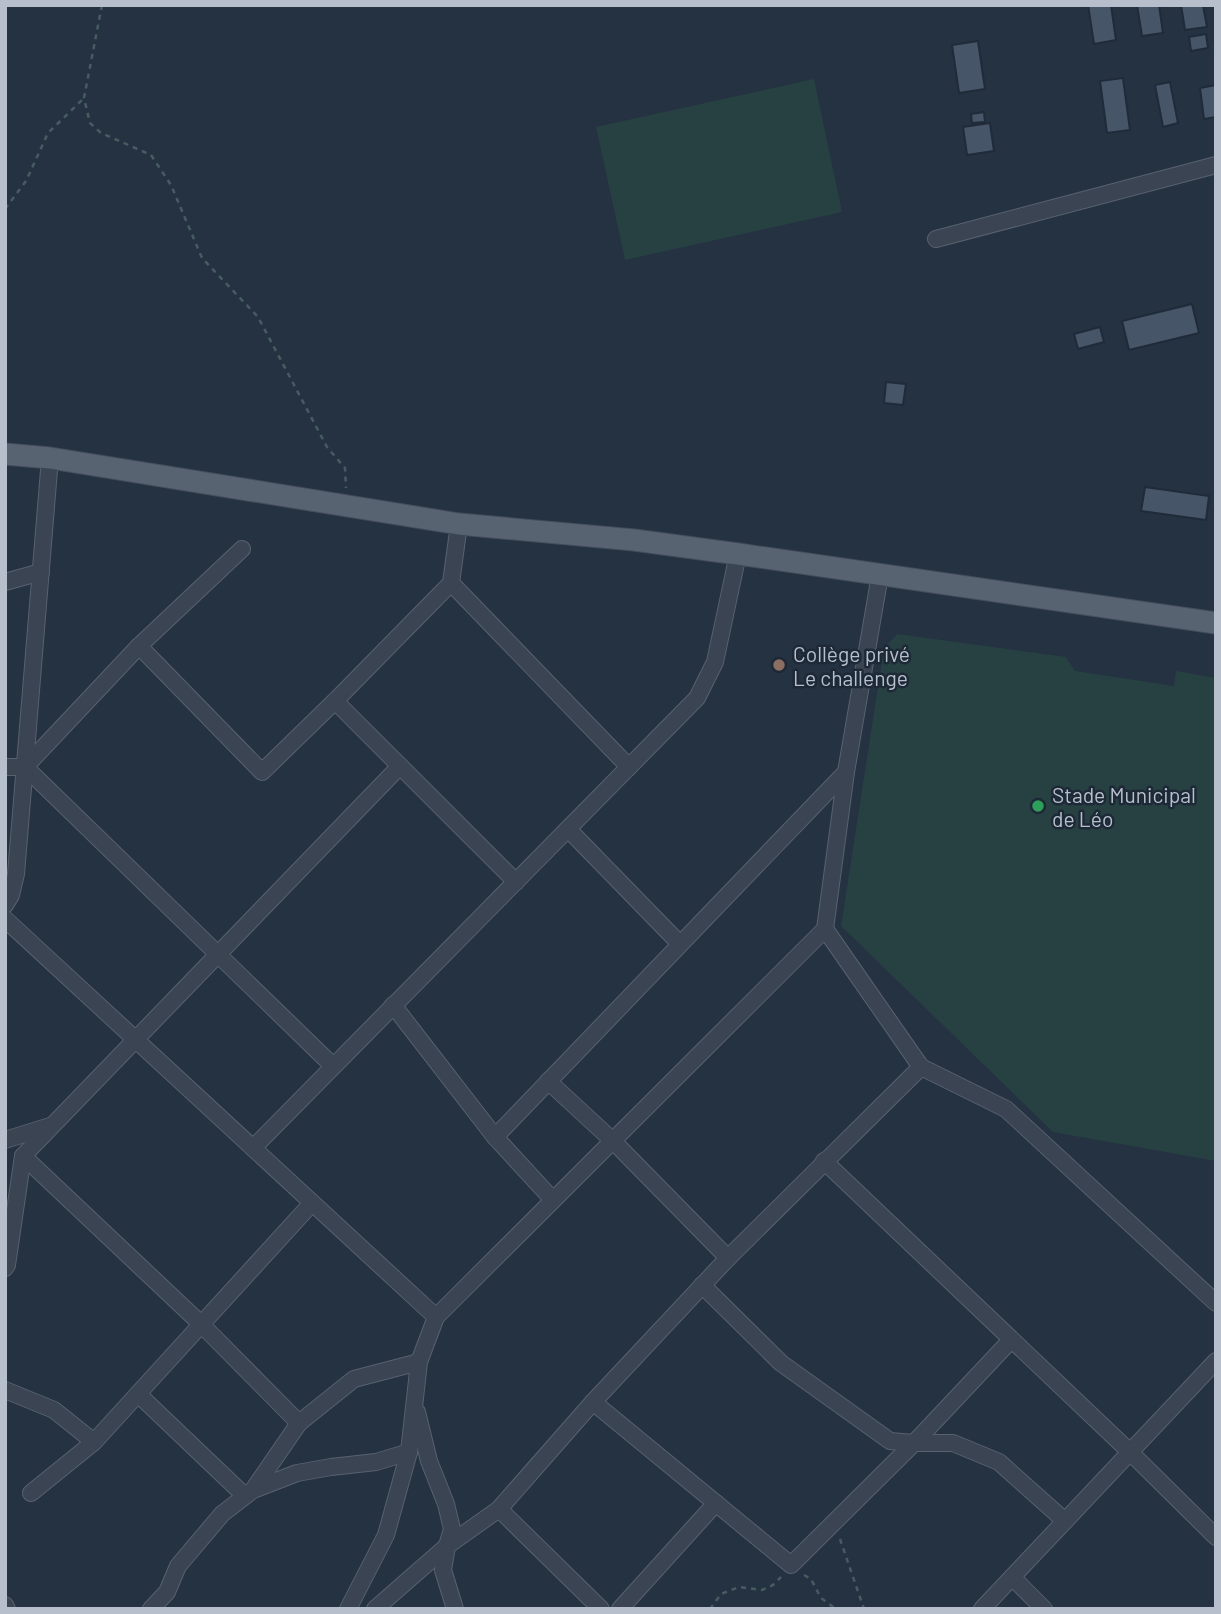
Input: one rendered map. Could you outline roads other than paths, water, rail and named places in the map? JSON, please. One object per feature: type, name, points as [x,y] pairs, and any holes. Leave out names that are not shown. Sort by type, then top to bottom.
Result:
[{"type":"main road","points":[[5,454],[50,458],[459,524],[634,540],[1216,623]]},
{"type":"street","points":[[936,239],[1216,165]]},
{"type":"street","points":[[5,905],[11,895],[16,874],[50,458]]},
{"type":"street","points":[[139,646],[262,772],[451,583],[459,524]]},
{"type":"street","points":[[25,767],[139,646],[242,549]]},
{"type":"street","points":[[253,1148],[698,698],[715,662],[738,554]]},
{"type":"street","points":[[5,582],[41,572]]},
{"type":"street","points":[[348,1609],[386,1535],[409,1452],[419,1362],[436,1317],[825,929],[846,772],[880,575]]},
{"type":"street","points":[[451,583],[629,767]]},
{"type":"street","points":[[335,701],[516,882]]},
{"type":"street","points":[[5,1268],[23,1156],[400,766]]},
{"type":"street","points":[[5,767],[25,767],[333,1066]]},
{"type":"street","points":[[495,1137],[846,772]]},
{"type":"street","points":[[568,829],[680,944]]},
{"type":"street","points":[[5,919],[436,1317]]},
{"type":"street","points":[[825,929],[921,1067],[1006,1109],[1216,1303]]},
{"type":"street","points":[[393,1005],[495,1137],[553,1200]]},
{"type":"street","points":[[375,1609],[447,1546],[499,1509],[593,1402],[702,1285],[921,1067]]},
{"type":"street","points":[[548,1081],[613,1141],[728,1258]]},
{"type":"street","points":[[5,1140],[54,1124]]},
{"type":"street","points":[[23,1156],[201,1324],[299,1423]]},
{"type":"street","points":[[824,1161],[1216,1537]]},
{"type":"street","points":[[31,1493],[94,1442],[312,1203]]},
{"type":"street","points":[[702,1285],[781,1363],[890,1441],[953,1443],[999,1462],[1065,1521]]},
{"type":"street","points":[[593,1402],[791,1566],[914,1443],[1011,1340]]},
{"type":"street","points":[[982,1609],[1216,1361]]},
{"type":"street","points":[[249,1493],[299,1423],[354,1379],[419,1362]]},
{"type":"street","points":[[5,1390],[54,1410],[94,1442]]},
{"type":"street","points":[[138,1394],[249,1493]]},
{"type":"street","points":[[413,1400],[429,1461],[446,1504],[452,1529],[443,1570],[455,1609]]},
{"type":"street","points":[[151,1609],[167,1592],[177,1566],[222,1514],[249,1493],[297,1473],[376,1462],[409,1452]]},
{"type":"street","points":[[620,1609],[716,1503]]},
{"type":"street","points":[[499,1509],[601,1609]]},
{"type":"street","points":[[1012,1577],[1044,1609]]},
{"type":"place","name":"Collège privé Le challenge","points":[[779,665]]},
{"type":"place","name":"Stade Municipal de Léo","points":[[1038,806]]}]
